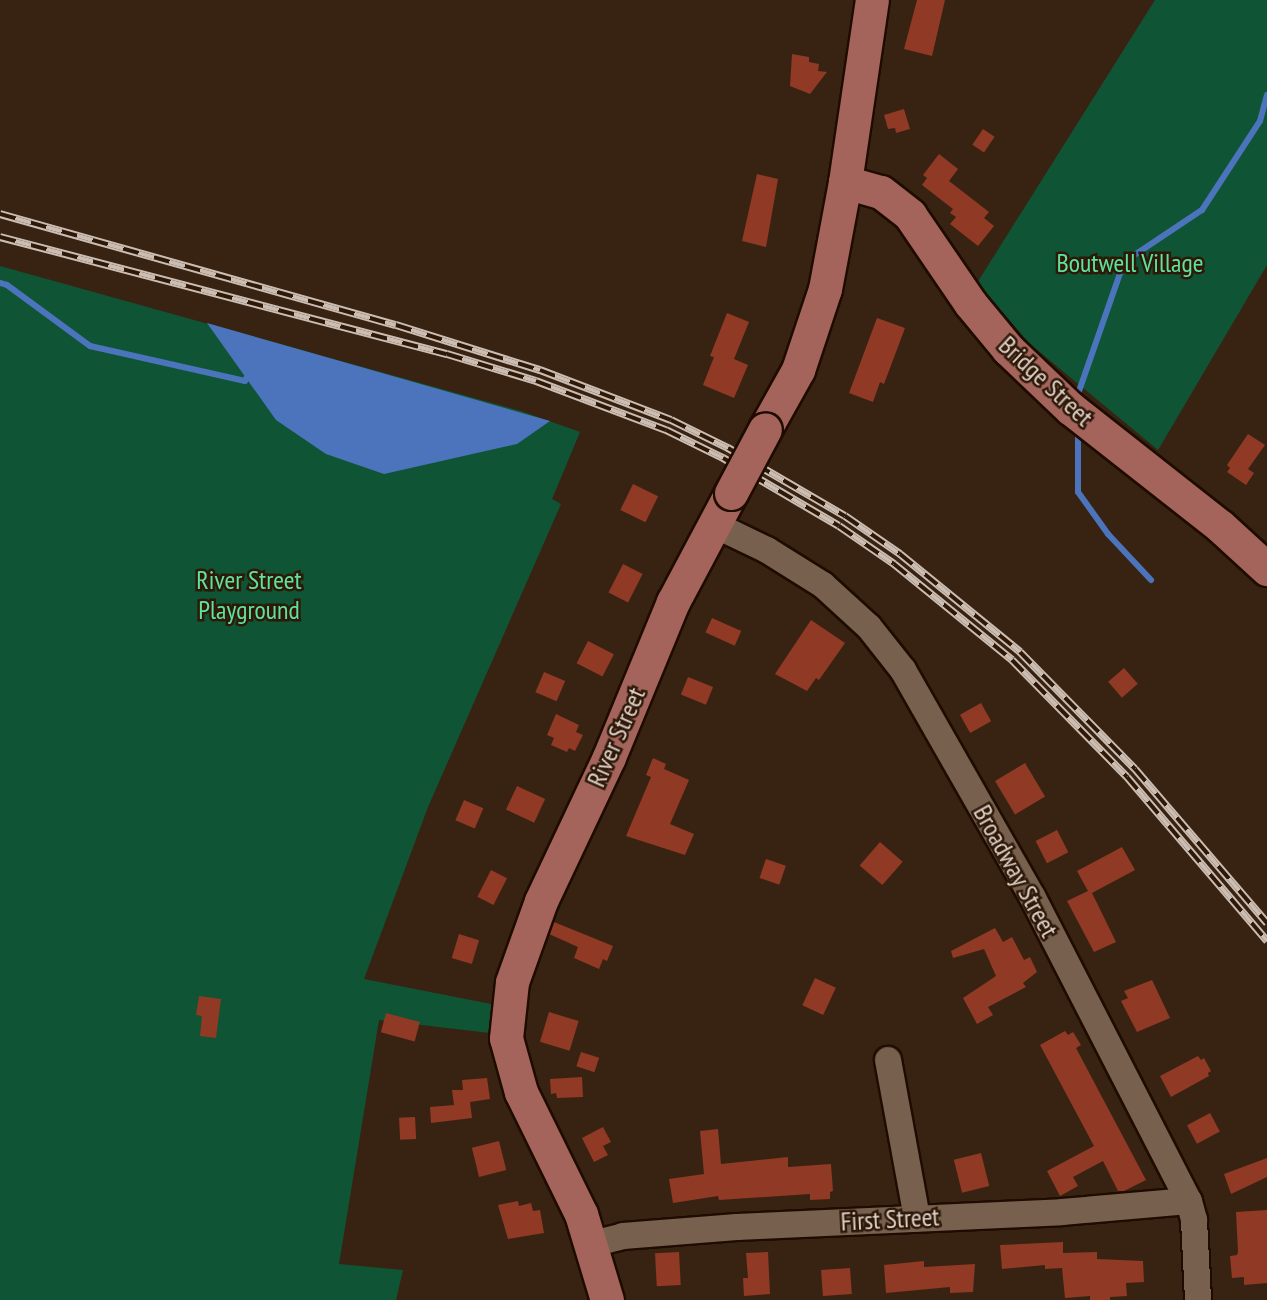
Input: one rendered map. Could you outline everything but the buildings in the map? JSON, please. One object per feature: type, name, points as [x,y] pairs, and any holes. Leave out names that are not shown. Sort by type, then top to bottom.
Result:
[{"type":"main road","name":"River Street","points":[[607,1300],[581,1214],[521,1092],[506,1038],[512,982],[541,901],[609,757],[674,602],[798,370],[817,318],[845,182],[873,0]]},
{"type":"main road","name":"Bridge Street","points":[[845,182],[881,192],[910,215],[970,303],[1008,349],[1070,408],[1220,526],[1267,569]]},
{"type":"street","name":"Broadway Street","points":[[715,525],[777,556],[823,585],[869,626],[903,670],[1032,896],[1189,1201],[1194,1220],[1198,1300]]},
{"type":"street","points":[[888,1059],[917,1218]]},
{"type":"street","name":"First Street","points":[[592,1244],[623,1236],[737,1227],[1062,1212],[1189,1201]]},
{"type":"green space","name":"Boutwell Village","points":[[1155,0],[1267,0],[1267,265],[1158,450],[1030,344],[977,283]]},
{"type":"green space","name":"River Street Playground","points":[[0,266],[521,411],[580,432],[552,499],[561,504],[428,807],[364,979],[491,1004],[490,1033],[379,1020],[339,1264],[403,1270],[396,1300],[0,1300]]},
{"type":"water","points":[[207,323],[550,421],[517,444],[384,474],[326,454],[276,420]]},
{"type":"waterway","points":[[1078,394],[1124,262],[1202,210],[1260,121],[1267,95]]},
{"type":"waterway","points":[[0,283],[7,285],[90,346],[245,381],[247,377]]},
{"type":"waterway","points":[[1078,429],[1078,492],[1108,534],[1151,580]]},
{"type":"railway","points":[[0,214],[396,325],[540,370],[671,420],[728,448],[845,516],[900,554],[1020,652],[1135,769],[1267,923]]},
{"type":"railway","points":[[0,237],[447,354],[536,381],[666,430],[723,458],[839,526],[894,564],[1012,660],[1127,777],[1267,941]]}]
